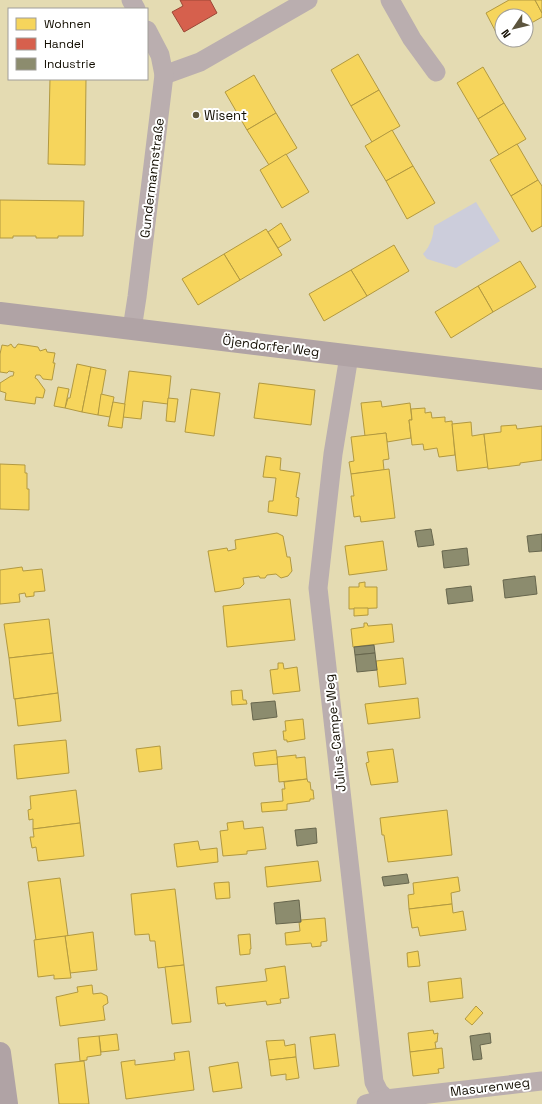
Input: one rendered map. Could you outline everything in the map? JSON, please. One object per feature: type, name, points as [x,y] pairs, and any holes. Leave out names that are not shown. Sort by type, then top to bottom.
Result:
[{"type":"street","points":[[164,75],[200,62],[308,0]]},
{"type":"street","points":[[390,0],[412,39],[436,72]]},
{"type":"street","name":"Gundermannstraße","points":[[132,329],[164,75],[160,55],[148,32]]},
{"type":"street","name":"Öjendorfer Weg","points":[[0,313],[542,379]]},
{"type":"street","name":"Julius-Campe-Weg","points":[[349,356],[333,454],[318,588],[374,1082],[379,1092],[389,1101]]},
{"type":"street","points":[[0,1053],[7,1104]]},
{"type":"street","name":"Masurenweg","points":[[366,1104],[542,1081]]},
{"type":"shaded area","points":[[476,202],[500,241],[456,268],[427,259],[423,254],[431,241],[434,226]]},
{"type":"building: Wohnen","points":[[509,0],[535,0],[542,13],[542,17],[534,22],[534,8],[495,8]]},
{"type":"building: Wohnen","points":[[535,0],[542,0],[542,13]]},
{"type":"building: Wohnen","points":[[494,8],[494,28],[486,13]]},
{"type":"building: Wohnen","points":[[358,54],[379,90],[351,106],[331,70]]},
{"type":"building: Wohnen","points":[[483,67],[504,103],[478,119],[457,83]]},
{"type":"building: Wohnen","points":[[254,75],[276,113],[247,130],[225,92]]},
{"type":"building: Wohnen","points":[[50,80],[86,80],[85,165],[48,164]]},
{"type":"building: Wohnen","points":[[379,90],[400,126],[372,142],[351,106]]},
{"type":"building: Wohnen","points":[[504,103],[526,139],[499,155],[478,119]]},
{"type":"building: Wohnen","points":[[276,113],[297,148],[269,165],[247,130]]},
{"type":"building: Wohnen","points":[[392,130],[413,166],[386,181],[365,146]]},
{"type":"building: Wohnen","points":[[517,144],[538,180],[511,196],[490,160]]},
{"type":"building: Wohnen","points":[[286,154],[309,192],[282,208],[260,170]]},
{"type":"building: Wohnen","points":[[413,166],[435,203],[407,219],[386,181]]},
{"type":"building: Wohnen","points":[[538,180],[542,186],[542,226],[532,232],[511,196]]},
{"type":"building: Wohnen","points":[[0,200],[84,201],[83,236],[36,238],[36,236],[13,236],[13,238],[0,238]]},
{"type":"building: Wohnen","points":[[281,223],[291,240],[278,248],[268,232]]},
{"type":"building: Wohnen","points":[[266,229],[282,255],[240,280],[224,254]]},
{"type":"building: Wohnen","points":[[394,245],[409,271],[367,296],[351,270]]},
{"type":"building: Wohnen","points":[[224,254],[240,280],[198,305],[182,279]]},
{"type":"building: Wohnen","points":[[520,261],[536,287],[493,312],[478,286]]},
{"type":"building: Wohnen","points":[[351,270],[367,296],[324,321],[309,294]]},
{"type":"building: Wohnen","points":[[478,286],[493,312],[451,338],[435,312]]},
{"type":"building: Wohnen","points":[[11,344],[15,348],[18,344],[38,347],[40,351],[46,349],[47,352],[55,353],[52,380],[43,379],[40,375],[36,375],[35,378],[45,390],[43,398],[36,397],[35,404],[5,400],[6,393],[0,391],[0,383],[13,376],[14,372],[0,372],[0,354],[2,345],[8,346]]},
{"type":"building: Wohnen","points":[[77,364],[91,367],[82,412],[65,408],[68,398],[70,398]]},
{"type":"building: Wohnen","points":[[91,367],[106,370],[98,415],[82,412]]},
{"type":"building: Wohnen","points":[[129,371],[171,376],[168,404],[143,401],[141,419],[123,417]]},
{"type":"building: Wohnen","points":[[259,383],[315,390],[311,425],[254,418]]},
{"type":"building: Wohnen","points":[[58,387],[69,389],[65,408],[54,406]]},
{"type":"building: Wohnen","points":[[191,389],[220,393],[214,436],[185,432]]},
{"type":"building: Wohnen","points":[[101,394],[114,397],[110,417],[98,415]]},
{"type":"building: Wohnen","points":[[168,398],[178,399],[175,422],[166,421]]},
{"type":"building: Wohnen","points":[[381,401],[382,407],[410,403],[412,420],[409,420],[411,438],[387,442],[386,433],[365,436],[361,403]]},
{"type":"building: Wohnen","points":[[113,402],[125,404],[122,428],[108,426]]},
{"type":"building: Wohnen","points":[[425,408],[425,413],[431,412],[432,418],[445,417],[445,422],[452,421],[455,455],[439,457],[437,448],[424,450],[423,444],[412,445],[409,420],[412,420],[411,409]]},
{"type":"building: Wohnen","points":[[471,422],[472,436],[484,434],[488,467],[457,471],[452,424]]},
{"type":"building: Wohnen","points":[[516,425],[517,429],[542,426],[542,460],[520,463],[520,465],[488,469],[484,434],[501,432],[501,426]]},
{"type":"building: Wohnen","points":[[386,433],[389,459],[383,460],[384,470],[351,474],[349,462],[354,461],[351,437]]},
{"type":"building: Wohnen","points":[[266,456],[281,458],[280,470],[300,473],[296,497],[299,498],[297,516],[268,512],[269,501],[273,501],[276,478],[263,477]]},
{"type":"building: Wohnen","points":[[0,464],[25,465],[25,473],[27,473],[27,489],[29,489],[29,510],[0,509]]},
{"type":"building: Wohnen","points":[[389,469],[395,518],[361,522],[360,516],[354,517],[351,496],[354,496],[351,474]]},
{"type":"building: Wohnen","points":[[277,533],[283,536],[287,557],[290,557],[292,571],[288,576],[281,578],[276,574],[267,575],[265,578],[260,578],[259,576],[243,578],[244,584],[240,588],[215,592],[208,551],[227,548],[228,551],[236,549],[235,540]]},
{"type":"building: Wohnen","points":[[383,541],[387,570],[349,575],[345,546]]},
{"type":"building: Wohnen","points":[[22,567],[23,571],[42,569],[45,591],[34,592],[34,596],[26,597],[25,593],[19,594],[20,602],[0,604],[0,570]]},
{"type":"building: Wohnen","points":[[365,582],[365,587],[377,587],[377,608],[349,609],[349,587],[359,587],[359,583]]},
{"type":"building: Wohnen","points":[[290,599],[295,640],[227,647],[223,606]]},
{"type":"building: Wohnen","points":[[354,608],[368,608],[368,615],[354,616]]},
{"type":"building: Wohnen","points":[[49,619],[53,653],[9,658],[4,624]]},
{"type":"building: Wohnen","points":[[364,623],[367,623],[368,626],[392,624],[394,642],[353,647],[351,629],[364,627]]},
{"type":"building: Wohnen","points":[[53,653],[58,693],[14,699],[9,658]]},
{"type":"building: Wohnen","points":[[403,658],[406,684],[379,687],[376,661]]},
{"type":"building: Wohnen","points":[[278,663],[283,663],[284,669],[297,667],[300,691],[273,694],[270,670],[278,669]]},
{"type":"building: Wohnen","points":[[242,690],[243,700],[246,700],[247,704],[232,705],[231,691]]},
{"type":"building: Wohnen","points":[[58,693],[61,721],[18,726],[15,699]]},
{"type":"building: Wohnen","points":[[418,698],[420,718],[368,724],[365,704]]},
{"type":"building: Wohnen","points":[[303,719],[305,739],[287,742],[287,740],[284,740],[283,731],[286,731],[285,721]]},
{"type":"building: Wohnen","points":[[66,740],[69,773],[17,779],[14,745]]},
{"type":"building: Wohnen","points":[[160,746],[162,769],[139,772],[136,749]]},
{"type":"building: Wohnen","points":[[393,749],[398,782],[371,785],[366,763],[369,762],[367,752]]},
{"type":"building: Wohnen","points":[[276,750],[278,764],[255,766],[253,753]]},
{"type":"building: Wohnen","points":[[296,755],[296,758],[305,757],[307,779],[279,782],[277,757]]},
{"type":"building: Wohnen","points":[[307,779],[308,782],[310,782],[311,790],[313,790],[314,799],[310,799],[310,801],[287,804],[287,810],[262,812],[261,803],[283,801],[282,789],[285,789],[284,782]]},
{"type":"building: Wohnen","points":[[76,790],[80,823],[33,829],[33,819],[29,820],[28,810],[31,809],[30,796]]},
{"type":"building: Wohnen","points":[[447,810],[452,855],[388,862],[380,818]]},
{"type":"building: Wohnen","points":[[243,821],[244,829],[263,827],[266,849],[247,851],[247,854],[223,856],[220,831],[228,830],[227,823]]},
{"type":"building: Wohnen","points":[[80,823],[84,856],[38,861],[36,847],[32,848],[30,837],[34,837],[33,829]]},
{"type":"building: Wohnen","points":[[198,841],[200,850],[217,848],[218,862],[177,867],[174,844]]},
{"type":"building: Wohnen","points":[[318,861],[321,881],[267,887],[265,867]]},
{"type":"building: Wohnen","points":[[458,877],[460,891],[451,893],[452,904],[409,909],[408,895],[414,894],[413,883]]},
{"type":"building: Wohnen","points":[[60,878],[68,936],[36,940],[28,882]]},
{"type":"building: Wohnen","points":[[229,882],[230,898],[216,899],[214,883]]},
{"type":"building: Wohnen","points":[[175,889],[184,965],[158,968],[155,941],[150,941],[149,934],[135,935],[131,894]]},
{"type":"building: Wohnen","points":[[452,904],[453,913],[463,911],[466,930],[420,936],[418,927],[412,928],[409,909]]},
{"type":"building: Wohnen","points":[[325,918],[327,941],[321,942],[321,946],[312,947],[311,943],[286,945],[285,933],[300,931],[299,922],[301,920]]},
{"type":"building: Wohnen","points":[[93,932],[97,970],[70,973],[65,936]]},
{"type":"building: Wohnen","points":[[250,934],[250,954],[240,955],[238,935]]},
{"type":"building: Wohnen","points":[[65,936],[71,978],[54,979],[54,975],[38,977],[34,940]]},
{"type":"building: Wohnen","points":[[418,951],[420,966],[408,967],[407,953]]},
{"type":"building: Wohnen","points":[[184,965],[191,1022],[172,1024],[165,967]]},
{"type":"building: Wohnen","points":[[285,966],[289,998],[280,999],[281,1003],[267,1005],[266,1001],[226,1006],[225,1003],[218,1004],[216,987],[267,981],[265,969]]},
{"type":"building: Wohnen","points":[[461,978],[463,998],[430,1002],[428,982]]},
{"type":"building: Wohnen","points":[[92,985],[93,994],[101,993],[107,996],[108,1003],[103,1006],[105,1020],[60,1026],[56,997],[78,992],[77,987]]},
{"type":"building: Wohnen","points":[[476,1006],[483,1013],[472,1025],[465,1019]]},
{"type":"building: Wohnen","points":[[433,1030],[434,1034],[438,1033],[437,1042],[435,1042],[436,1049],[410,1052],[408,1033]]},
{"type":"building: Wohnen","points":[[117,1034],[119,1050],[101,1052],[99,1036]]},
{"type":"building: Wohnen","points":[[335,1034],[339,1066],[314,1069],[310,1037]]},
{"type":"building: Wohnen","points":[[99,1036],[101,1055],[87,1057],[87,1060],[80,1061],[78,1038]]},
{"type":"building: Wohnen","points":[[284,1040],[285,1046],[295,1044],[296,1057],[269,1060],[266,1041]]},
{"type":"building: Wohnen","points":[[442,1048],[444,1068],[438,1069],[439,1073],[413,1076],[410,1052]]},
{"type":"building: Wohnen","points":[[189,1051],[194,1090],[126,1099],[121,1062],[135,1060],[135,1065],[175,1060],[174,1053]]},
{"type":"building: Wohnen","points":[[296,1057],[299,1078],[286,1080],[286,1074],[271,1076],[269,1060]]},
{"type":"building: Wohnen","points":[[84,1061],[89,1104],[59,1104],[55,1064]]},
{"type":"building: Wohnen","points":[[238,1062],[242,1088],[213,1092],[209,1067]]},
{"type":"building: Handel","points":[[180,0],[210,0],[217,13],[184,32],[172,12],[183,6]]},
{"type":"building: Industrie","points":[[431,529],[434,545],[418,547],[415,531]]},
{"type":"building: Industrie","points":[[542,534],[542,551],[529,552],[527,536]]},
{"type":"building: Industrie","points":[[467,548],[469,565],[444,568],[442,551]]},
{"type":"building: Industrie","points":[[535,576],[537,594],[505,598],[503,580]]},
{"type":"building: Industrie","points":[[471,586],[473,601],[448,604],[446,589]]},
{"type":"building: Industrie","points":[[374,645],[375,653],[355,655],[354,647]]},
{"type":"building: Industrie","points":[[375,653],[377,670],[357,672],[355,655]]},
{"type":"building: Industrie","points":[[275,701],[277,717],[253,720],[251,703]]},
{"type":"building: Industrie","points":[[316,828],[317,843],[297,846],[295,830]]},
{"type":"building: Industrie","points":[[407,874],[409,883],[384,886],[382,877]]},
{"type":"building: Industrie","points":[[299,900],[301,922],[276,924],[274,903]]},
{"type":"building: Industrie","points":[[490,1033],[491,1043],[480,1045],[482,1059],[473,1060],[470,1036]]},
{"type":"place","name":"Wisent","points":[[196,115]]}]
